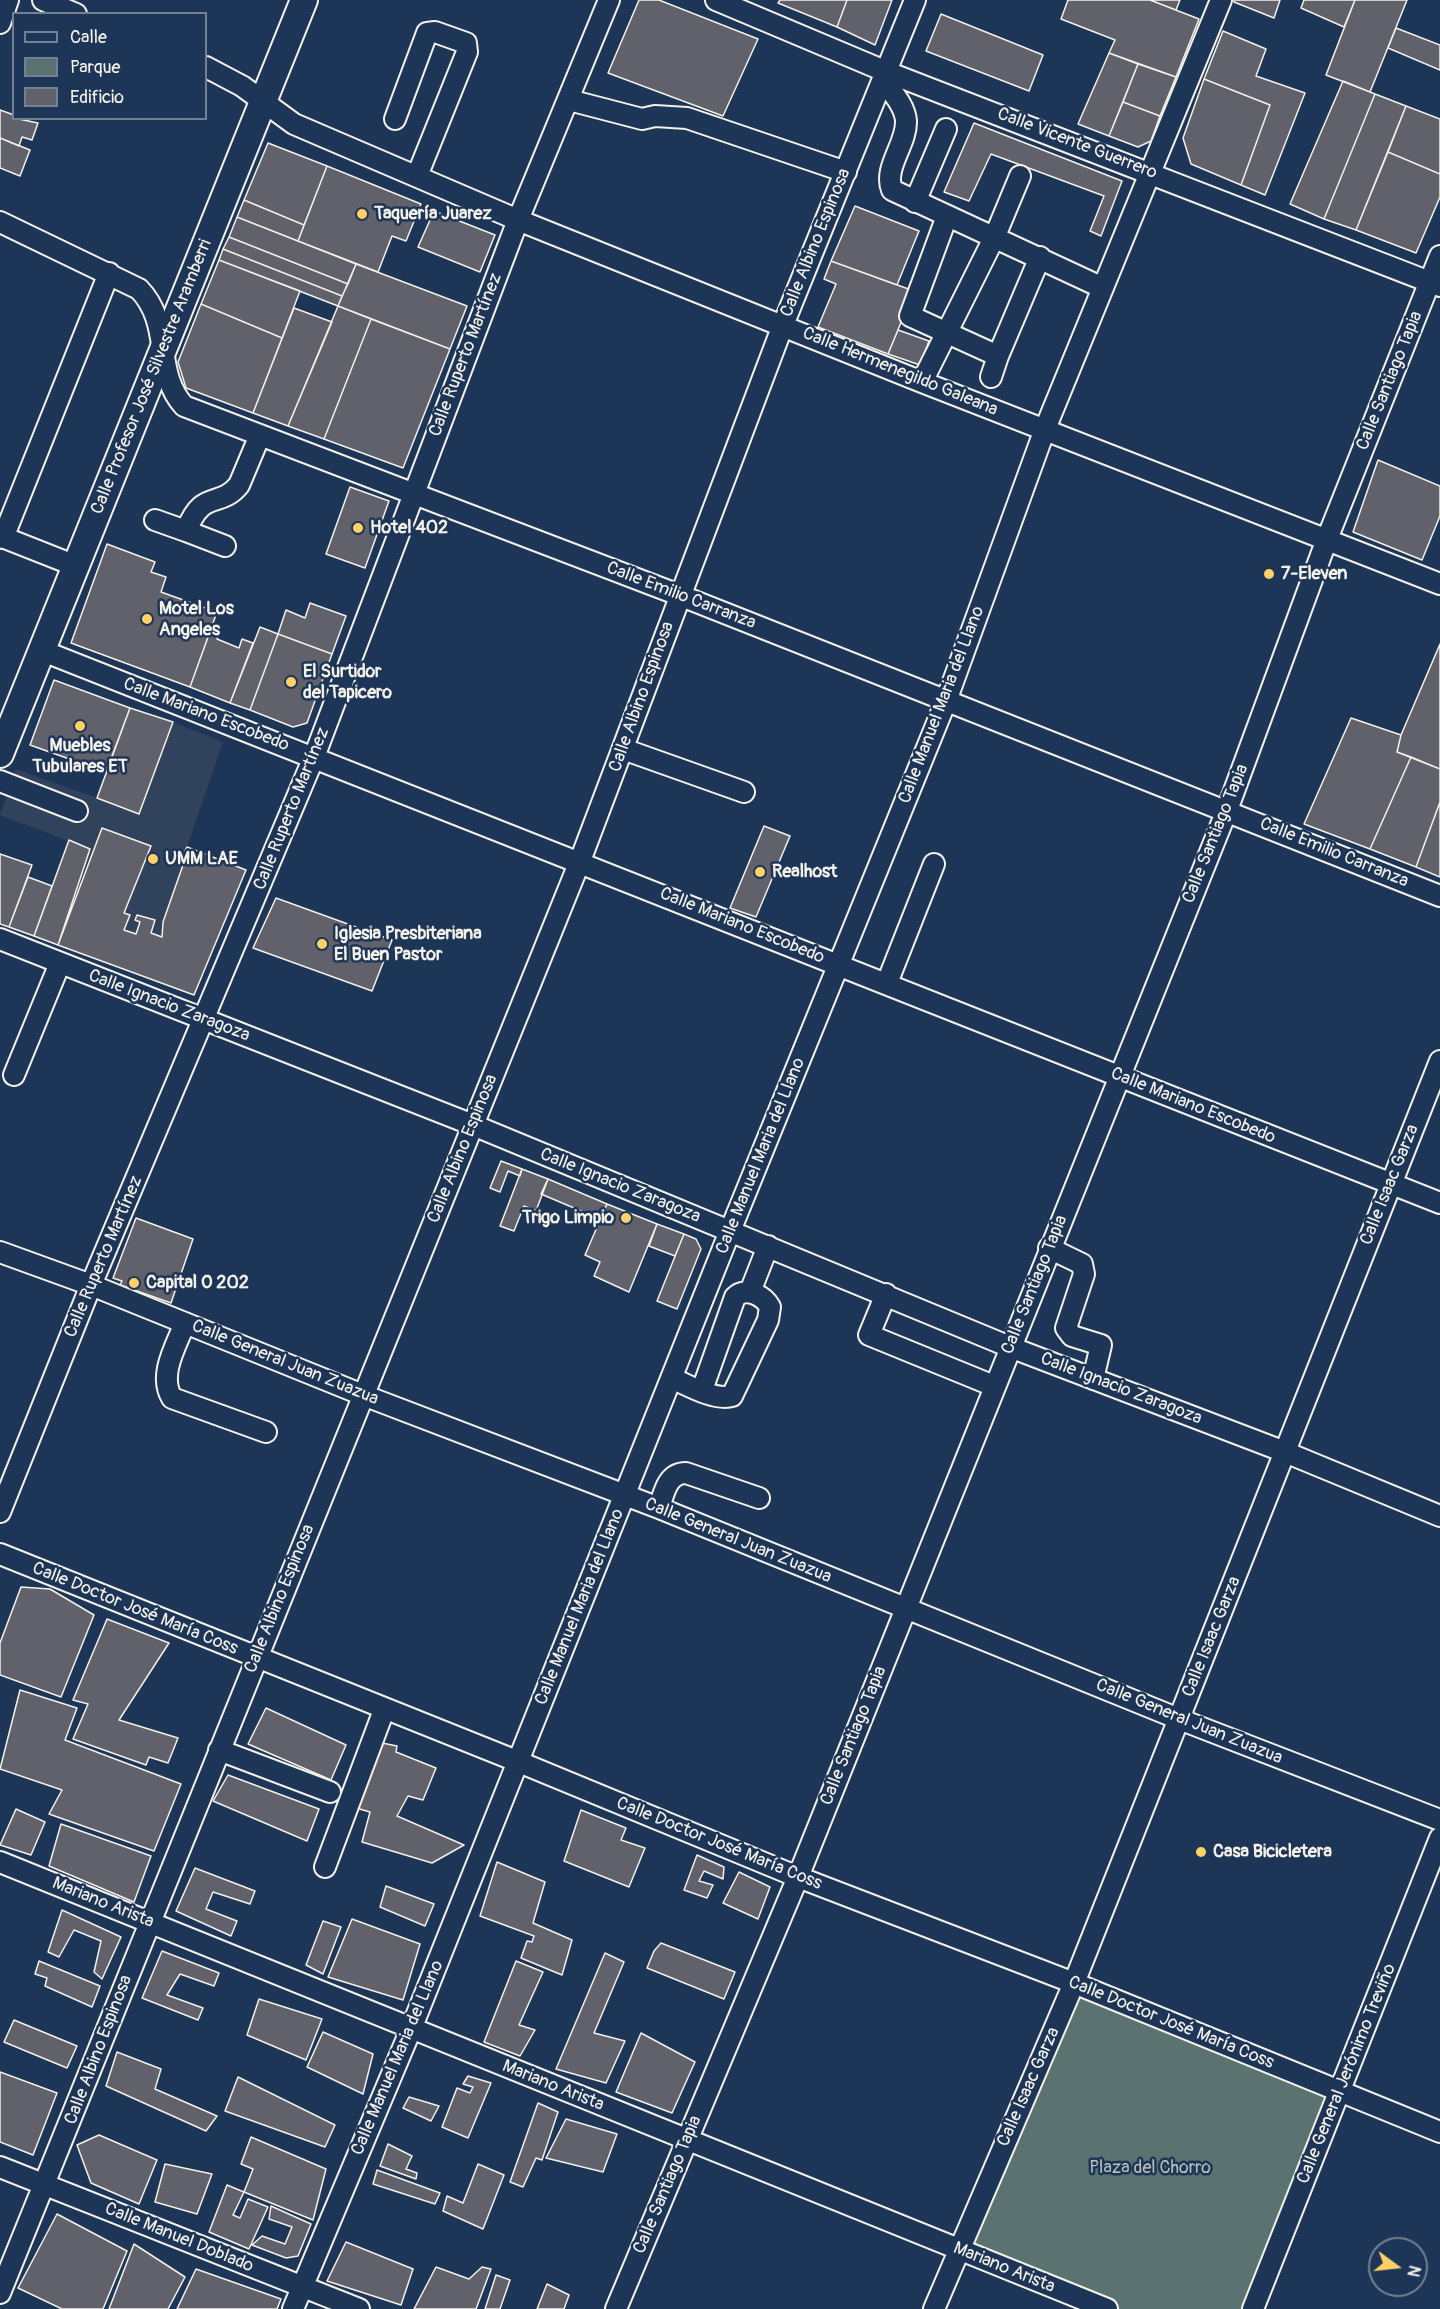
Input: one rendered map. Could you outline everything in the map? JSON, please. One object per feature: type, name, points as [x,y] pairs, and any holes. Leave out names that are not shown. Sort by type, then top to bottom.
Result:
[{"type":"main road","name":"Calle Profesor José Silvestre Aramberri","points":[[0,754],[304,0]]},
{"type":"street","points":[[0,23],[8,0]]},
{"type":"street","points":[[43,0],[71,12]]},
{"type":"street","name":"Calle Ruperto Martínez","points":[[0,1512],[91,1285],[314,757],[518,220],[609,0]]},
{"type":"street","name":"Calle Vicente Guerrero","points":[[716,0],[885,76],[1149,172],[1435,284]]},
{"type":"street","name":"Calle Albino Espinosa","points":[[0,2293],[580,861],[783,324],[915,0]]},
{"type":"street","name":"Calle Manuel Maria del Llano","points":[[292,2309],[411,2029],[730,1231],[946,701],[1045,429],[1221,0]]},
{"type":"street","points":[[395,119],[427,33],[435,32],[466,43],[467,52],[417,177]]},
{"type":"street","name":"Calle Hermenegildo Galeana","points":[[207,68],[265,101],[294,124],[518,220],[783,324],[922,382],[1327,539],[1438,579]]},
{"type":"street","points":[[885,76],[906,121],[889,184],[892,190],[1104,288]]},
{"type":"street","points":[[569,100],[642,119],[655,116],[687,117],[846,172]]},
{"type":"street","points":[[915,202],[946,129]]},
{"type":"street","points":[[922,382],[995,236],[1020,176]]},
{"type":"street","points":[[947,216],[910,316],[946,335],[998,357]]},
{"type":"street","name":"Calle Emilio Carranza","points":[[0,222],[109,273],[139,289],[150,300],[165,345],[167,378],[174,395],[183,406],[679,595],[1440,896]]},
{"type":"street","name":"Calle Santiago Tapia","points":[[616,2309],[798,1877],[1118,1076],[1227,810],[1327,539],[1435,284],[1440,256]]},
{"type":"street","points":[[991,377],[1040,257]]},
{"type":"street","points":[[76,567],[2,537],[109,273]]},
{"type":"street","points":[[186,531],[197,508],[208,500],[233,492],[239,485],[260,435]]},
{"type":"street","points":[[155,520],[225,546]]},
{"type":"street","name":"Calle Mariano Escobedo","points":[[43,651],[580,861],[1440,1203]]},
{"type":"street","points":[[623,749],[744,792]]},
{"type":"street","points":[[0,781],[77,811]]},
{"type":"street","points":[[887,983],[934,864]]},
{"type":"street","name":"Calle Ignacio Zaragoza","points":[[0,939],[473,1125],[1010,1347],[1285,1452],[1440,1516]]},
{"type":"street","points":[[14,1075],[60,963]]},
{"type":"street","name":"Calle Isaac Garza","points":[[934,2309],[1074,1983],[1440,1061]]},
{"type":"street","points":[[750,1292],[768,1246]]},
{"type":"street","points":[[1049,1248],[1082,1264],[1084,1268],[1084,1275],[1066,1328],[1072,1336],[1101,1344],[1093,1379]]},
{"type":"street","name":"Calle General Juan Zuazua","points":[[0,1252],[91,1285],[363,1395],[658,1508],[1179,1719],[1440,1820]]},
{"type":"street","points":[[672,1378],[702,1390],[726,1398],[736,1390],[770,1311],[765,1299],[750,1292],[738,1294],[732,1302],[702,1390]]},
{"type":"street","points":[[886,1294],[869,1335],[994,1386]]},
{"type":"street","points":[[185,1323],[167,1372],[165,1387],[172,1398],[266,1432]]},
{"type":"street","points":[[658,1508],[670,1479],[679,1473],[686,1473],[759,1498]]},
{"type":"street","name":"Calle Doctor José María Coss","points":[[0,1554],[384,1710],[519,1762],[798,1877],[1074,1983],[1440,2132]]},
{"type":"street","points":[[325,1867],[384,1710]]},
{"type":"street","points":[[219,1750],[330,1792]]},
{"type":"street","name":"Calle General Jerónimo Treviño","points":[[1253,2309],[1440,1838]]},
{"type":"street","name":"Mariano Arista","points":[[0,1862],[1107,2309]]},
{"type":"street","name":"Calle Manuel Doblado","points":[[0,2167],[359,2309]]},
{"type":"shaded area","name":"UMM LAE","points":[[173,722],[223,742],[187,847],[246,870],[194,995],[58,945],[90,849],[0,815],[16,769],[139,813]]},
{"type":"green space","name":"Plaza del Chorro","points":[[1074,1983],[1340,2093],[1253,2309],[1107,2309],[958,2250]]},
{"type":"building","points":[[639,0],[659,0],[758,39],[723,116],[608,73]]},
{"type":"building","points":[[780,0],[847,0],[837,27],[778,3]]},
{"type":"building","points":[[847,0],[892,0],[875,45],[837,27]]},
{"type":"building","points":[[1068,0],[1150,0],[1199,19],[1176,77],[1109,53],[1115,40],[1061,19]]},
{"type":"building","points":[[1150,0],[1180,0],[1176,10]]},
{"type":"building","points":[[1234,0],[1280,0],[1274,18],[1234,2]]},
{"type":"building","points":[[1304,0],[1355,0],[1344,27],[1301,8]]},
{"type":"building","points":[[1355,0],[1407,0],[1370,92],[1326,75]]},
{"type":"building","points":[[941,14],[1043,55],[1029,91],[926,51]]},
{"type":"building","points":[[1396,28],[1440,45],[1440,70],[1388,48]]},
{"type":"building","points":[[1223,31],[1266,49],[1256,76],[1305,93],[1265,195],[1241,185],[1270,105],[1204,79]]},
{"type":"building","points":[[1109,53],[1138,64],[1109,136],[1078,124]]},
{"type":"building","points":[[1138,64],[1176,77],[1160,116],[1123,102]]},
{"type":"building","points":[[1204,79],[1270,105],[1241,185],[1191,164],[1183,138]]},
{"type":"building","points":[[1343,81],[1375,94],[1324,219],[1290,204]]},
{"type":"building","points":[[1375,94],[1406,106],[1356,230],[1324,219]]},
{"type":"building","points":[[1123,102],[1160,116],[1151,141],[1138,147],[1109,136]]},
{"type":"building","points":[[1406,106],[1440,119],[1440,174],[1388,152]]},
{"type":"building","points":[[0,110],[12,114],[12,120],[38,123],[32,140],[22,137],[19,146],[0,138]]},
{"type":"building","points":[[974,123],[1122,181],[1101,236],[1090,231],[1104,196],[991,154],[969,201],[944,192]]},
{"type":"building","points":[[0,138],[30,150],[20,176],[0,168]]},
{"type":"building","points":[[268,143],[327,166],[304,225],[244,200]]},
{"type":"building","points":[[1388,152],[1440,174],[1440,197],[1416,253],[1356,230]]},
{"type":"building","name":"Taquería Juarez","points":[[327,166],[421,204],[406,241],[392,236],[378,272],[298,241]]},
{"type":"building","points":[[244,200],[304,225],[298,241],[237,217]]},
{"type":"building","points":[[855,206],[919,231],[897,285],[831,261]]},
{"type":"building","points":[[434,211],[495,235],[480,272],[418,247]]},
{"type":"building","points":[[237,217],[356,264],[348,284],[229,237]]},
{"type":"building","points":[[229,237],[348,284],[342,296],[223,249]]},
{"type":"building","points":[[223,249],[342,296],[338,306],[219,260]]},
{"type":"building","points":[[219,260],[300,291],[282,338],[201,304]]},
{"type":"building","points":[[831,261],[914,291],[888,354],[818,327],[836,284],[824,279]]},
{"type":"building","points":[[356,264],[467,306],[450,349],[338,306]]},
{"type":"building","points":[[201,304],[282,338],[253,413],[186,388],[178,362]]},
{"type":"building","points":[[338,306],[371,319],[324,439],[288,426]]},
{"type":"building","points":[[294,308],[332,322],[288,426],[253,413]]},
{"type":"building","points":[[371,319],[450,349],[403,468],[324,439]]},
{"type":"building","points":[[898,330],[929,341],[920,365],[888,354]]},
{"type":"building","points":[[1378,460],[1440,486],[1440,516],[1422,560],[1353,532]]},
{"type":"building","name":"Hotel 402","points":[[350,487],[389,501],[365,568],[326,554]]},
{"type":"building","name":"Motel Los Angeles","points":[[107,544],[155,562],[151,572],[166,577],[161,592],[217,612],[190,687],[71,643]]},
{"type":"building","points":[[310,603],[346,616],[332,654],[278,634],[286,610],[305,618]]},
{"type":"building","points":[[212,626],[221,628],[217,639],[239,648],[242,639],[253,643],[230,703],[190,687]]},
{"type":"building","points":[[260,627],[278,634],[250,710],[230,703]]},
{"type":"building","name":"El Surtidor del Tapicero","points":[[278,634],[332,654],[307,723],[293,727],[250,710]]},
{"type":"building","points":[[1440,644],[1440,769],[1397,752],[1401,735]]},
{"type":"building","name":"Muebles Tubulares ET","points":[[54,680],[130,708],[106,772],[30,745]]},
{"type":"building","points":[[130,708],[173,722],[139,814],[97,798]]},
{"type":"building","points":[[1351,718],[1401,735],[1397,752],[1411,757],[1370,849],[1304,824]]},
{"type":"building","points":[[1411,757],[1440,769],[1440,802],[1416,867],[1370,849]]},
{"type":"building","points":[[1440,802],[1440,877],[1416,867]]},
{"type":"building","name":"Realhost","points":[[764,826],[790,836],[756,917],[730,908]]},
{"type":"building","points":[[102,828],[151,846],[124,913],[130,915],[124,930],[136,934],[140,922],[135,920],[137,915],[155,920],[151,933],[162,937],[163,922],[183,865],[182,856],[187,847],[246,870],[194,995],[58,945]]},
{"type":"building","points":[[69,840],[90,849],[58,945],[34,936]]},
{"type":"building","points":[[0,854],[32,865],[9,927],[0,924]]},
{"type":"building","points":[[28,877],[52,886],[34,936],[9,927]]},
{"type":"building","name":"Iglesia Presbiteriana El Buen Pastor","points":[[276,898],[392,940],[372,991],[253,948]]},
{"type":"building","points":[[501,1161],[522,1169],[520,1176],[508,1171],[500,1192],[490,1188]]},
{"type":"building","points":[[522,1169],[548,1179],[536,1211],[524,1206],[514,1231],[500,1226]]},
{"type":"building","points":[[548,1179],[607,1204],[600,1219],[541,1194]]},
{"type":"building","points":[[607,1204],[657,1224],[629,1292],[594,1276],[600,1262],[585,1255]]},
{"type":"building","points":[[136,1218],[193,1239],[171,1303],[120,1285],[122,1281],[113,1278]]},
{"type":"building","points":[[657,1224],[684,1234],[675,1256],[649,1246]]},
{"type":"building","points":[[684,1234],[696,1239],[701,1249],[677,1309],[657,1301]]},
{"type":"building","points":[[21,1587],[50,1589],[94,1615],[61,1697],[0,1675],[0,1643]]},
{"type":"building","points":[[107,1619],[169,1643],[119,1720],[178,1738],[168,1763],[149,1757],[146,1765],[73,1739],[88,1704],[73,1700]]},
{"type":"building","points":[[20,1690],[77,1708],[65,1740],[181,1784],[154,1851],[49,1814],[62,1790],[0,1769]]},
{"type":"building","points":[[266,1708],[346,1745],[331,1780],[248,1744]]},
{"type":"building","points":[[382,1743],[397,1746],[396,1752],[436,1768],[423,1800],[408,1796],[397,1816],[464,1845],[432,1863],[362,1842],[370,1812],[356,1808]]},
{"type":"building","points":[[228,1775],[319,1809],[307,1841],[213,1801]]},
{"type":"building","points":[[16,1809],[45,1822],[31,1855],[0,1845]]},
{"type":"building","points":[[581,1810],[626,1828],[621,1840],[645,1848],[629,1887],[564,1861]]},
{"type":"building","points":[[61,1824],[151,1856],[134,1902],[49,1866]]},
{"type":"building","points":[[697,1855],[724,1867],[723,1879],[704,1871],[699,1881],[713,1885],[707,1898],[684,1890]]},
{"type":"building","points":[[497,1862],[545,1882],[533,1923],[572,1940],[562,1975],[521,1958],[527,1941],[532,1942],[534,1936],[480,1916]]},
{"type":"building","points":[[195,1868],[255,1891],[250,1904],[213,1892],[206,1909],[237,1921],[231,1936],[176,1911]]},
{"type":"building","points":[[739,1872],[770,1887],[758,1919],[723,1903]]},
{"type":"building","points":[[386,1886],[434,1904],[425,1926],[380,1907]]},
{"type":"building","points":[[62,1910],[121,1937],[102,1979],[94,1972],[101,1941],[74,1930],[59,1957],[48,1952]]},
{"type":"building","points":[[352,1919],[420,1944],[403,2000],[328,1977]]},
{"type":"building","points":[[323,1921],[341,1927],[323,1974],[306,1965]]},
{"type":"building","points":[[661,1943],[735,1972],[724,1999],[647,1968],[654,1951]]},
{"type":"building","points":[[162,1951],[219,1973],[214,1986],[180,1974],[167,1995],[203,2008],[198,2020],[142,1998]]},
{"type":"building","points":[[605,1953],[624,1962],[594,2033],[625,2041],[606,2083],[556,2069]]},
{"type":"building","points":[[39,1961],[100,1986],[92,2007],[45,1986],[47,1978],[35,1974]]},
{"type":"building","points":[[516,1961],[543,1972],[519,2025],[535,2030],[520,2056],[484,2042]]},
{"type":"building","points":[[259,1999],[322,2019],[306,2060],[247,2035]]},
{"type":"building","points":[[14,2020],[77,2046],[67,2068],[4,2042]]},
{"type":"building","points":[[323,2032],[373,2054],[363,2094],[307,2067]]},
{"type":"building","points":[[641,2033],[695,2062],[672,2113],[616,2092]]},
{"type":"building","points":[[117,2052],[161,2069],[155,2089],[217,2116],[206,2131],[106,2086]]},
{"type":"building","points":[[0,2072],[57,2093],[33,2155],[0,2142]]},
{"type":"building","points":[[468,2076],[491,2083],[468,2138],[442,2127],[457,2088],[470,2093],[473,2087],[463,2084]]},
{"type":"building","points":[[238,2077],[335,2125],[325,2147],[225,2111]]},
{"type":"building","points":[[409,2097],[439,2106],[431,2121],[403,2108]]},
{"type":"building","points":[[538,2103],[558,2112],[542,2160],[536,2158],[523,2187],[510,2182]]},
{"type":"building","points":[[566,2119],[617,2134],[603,2172],[546,2158]]},
{"type":"building","points":[[99,2135],[157,2160],[139,2204],[91,2183],[77,2145]]},
{"type":"building","points":[[251,2137],[326,2169],[313,2220],[244,2192],[253,2169],[241,2164]]},
{"type":"building","points":[[388,2144],[412,2156],[406,2169],[417,2173],[416,2179],[380,2166]]},
{"type":"building","points":[[165,2164],[212,2174],[197,2214],[155,2202]]},
{"type":"building","points":[[478,2164],[504,2175],[483,2229],[443,2211],[447,2196],[463,2203]]},
{"type":"building","points":[[377,2170],[440,2193],[435,2204],[373,2184]]},
{"type":"building","points":[[227,2185],[244,2192],[233,2215],[240,2218],[248,2199],[268,2207],[249,2249],[209,2232]]},
{"type":"building","points":[[271,2206],[311,2224],[298,2256],[286,2258],[252,2245],[262,2236],[285,2244],[292,2227],[269,2219]]},
{"type":"building","points":[[57,2214],[127,2251],[103,2309],[62,2309],[18,2288]]},
{"type":"building","points":[[346,2242],[413,2269],[401,2305],[327,2281]]},
{"type":"building","points":[[134,2244],[185,2277],[168,2309],[109,2309]]},
{"type":"building","points":[[436,2267],[469,2279],[482,2267],[491,2269],[476,2309],[414,2309]]},
{"type":"building","points":[[196,2269],[281,2299],[277,2309],[177,2309]]},
{"type":"building","points":[[496,2275],[510,2280],[500,2309],[485,2309]]},
{"type":"building","points":[[547,2284],[569,2295],[564,2309],[537,2309]]},
{"type":"place","name":"Taquería Juarez","points":[[362,214]]},
{"type":"place","name":"Hotel 402","points":[[358,528]]},
{"type":"place","name":"7-Eleven","points":[[1269,574]]},
{"type":"place","name":"Motel Los Angeles","points":[[147,619]]},
{"type":"place","name":"El Surtidor del Tapicero","points":[[291,682]]},
{"type":"place","name":"Muebles Tubulares ET","points":[[80,726]]},
{"type":"place","name":"UMM LAE","points":[[153,859]]},
{"type":"place","name":"Realhost","points":[[760,872]]},
{"type":"place","name":"Iglesia Presbiteriana El Buen Pastor","points":[[322,944]]},
{"type":"place","name":"Trigo Limpio","points":[[626,1218]]},
{"type":"place","name":"Capital O 202","points":[[134,1283]]},
{"type":"place","name":"Casa Bicicletera","points":[[1201,1852]]}]
